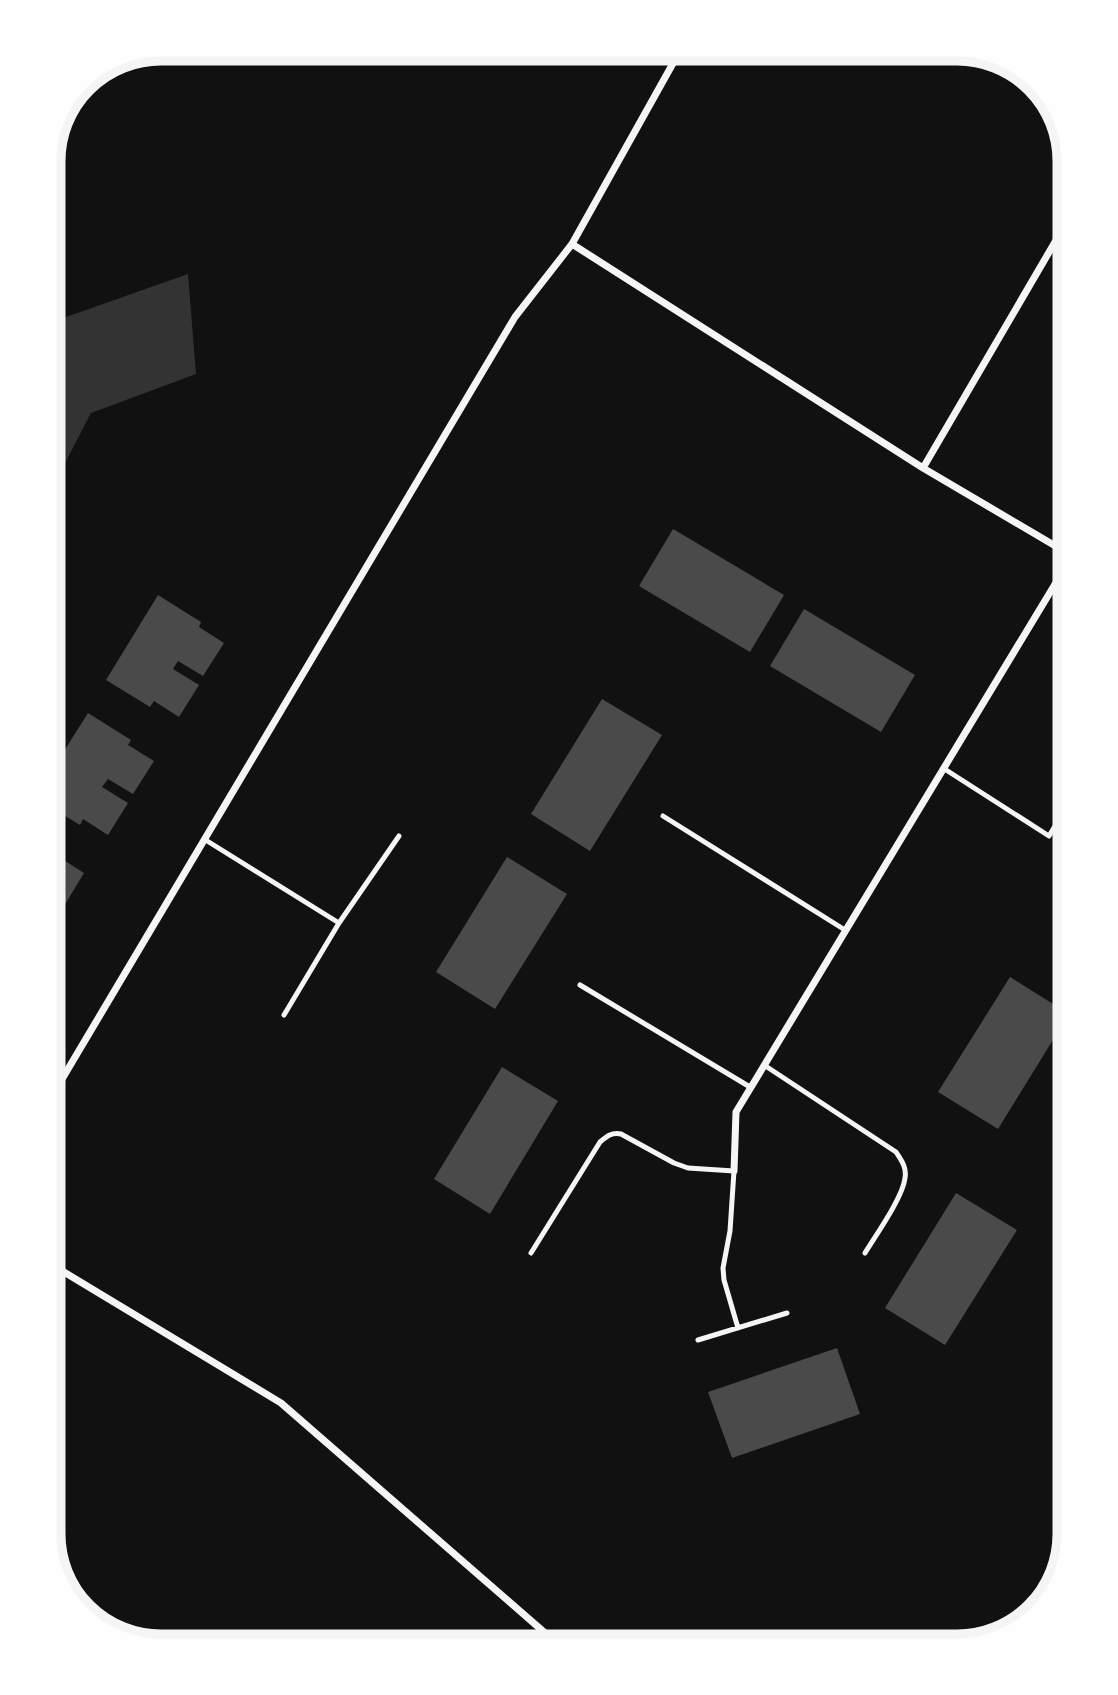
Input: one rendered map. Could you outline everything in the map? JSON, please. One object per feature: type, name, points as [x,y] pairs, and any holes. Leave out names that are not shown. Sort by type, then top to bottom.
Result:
[{"type":"street","points":[[61,1081],[515,317],[572,244],[674,61]]},
{"type":"street","points":[[923,468],[1057,239]]},
{"type":"street","points":[[572,244],[923,468],[1057,547]]},
{"type":"street","points":[[733,1171],[736,1112],[1057,581]]},
{"type":"street","points":[[61,1270],[281,1404],[546,1634]]},
{"type":"lane","points":[[943,768],[1049,836],[1057,823]]},
{"type":"lane","points":[[663,817],[845,930]]},
{"type":"lane","points":[[284,1015],[339,923],[399,836]]},
{"type":"lane","points":[[204,839],[339,923]]},
{"type":"lane","points":[[580,985],[750,1087]]},
{"type":"lane","points":[[764,1065],[896,1152],[904,1163],[906,1175],[902,1189],[865,1253]]},
{"type":"lane","points":[[531,1253],[600,1142],[608,1135],[621,1134],[688,1168],[733,1171],[730,1231],[723,1268],[738,1328]]},
{"type":"lane","points":[[698,1340],[787,1313]]},
{"type":"shaded area","points":[[188,274],[196,374],[91,413],[61,471],[61,319]]},
{"type":"building","points":[[673,529],[784,595],[750,652],[639,586]]},
{"type":"building","points":[[158,595],[201,622],[199,627],[224,643],[203,676],[178,661],[173,669],[199,685],[179,717],[154,701],[150,707],[106,680]]},
{"type":"building","points":[[804,609],[915,675],[881,732],[770,666]]},
{"type":"building","points":[[602,699],[662,735],[590,851],[531,814]]},
{"type":"building","points":[[88,713],[131,740],[128,745],[154,761],[133,794],[108,779],[102,787],[128,803],[108,835],[83,819],[80,825],[61,813],[61,756]]},
{"type":"building","points":[[507,857],[567,894],[495,1009],[436,972]]},
{"type":"building","points":[[61,858],[84,873],[64,906],[61,904]]},
{"type":"building","points":[[1010,977],[1057,1006],[1057,1033],[998,1129],[938,1092]]},
{"type":"building","points":[[502,1067],[558,1101],[490,1214],[434,1179]]},
{"type":"building","points":[[956,1193],[1017,1230],[945,1345],[885,1308]]},
{"type":"building","points":[[837,1348],[860,1414],[732,1458],[708,1392]]}]
